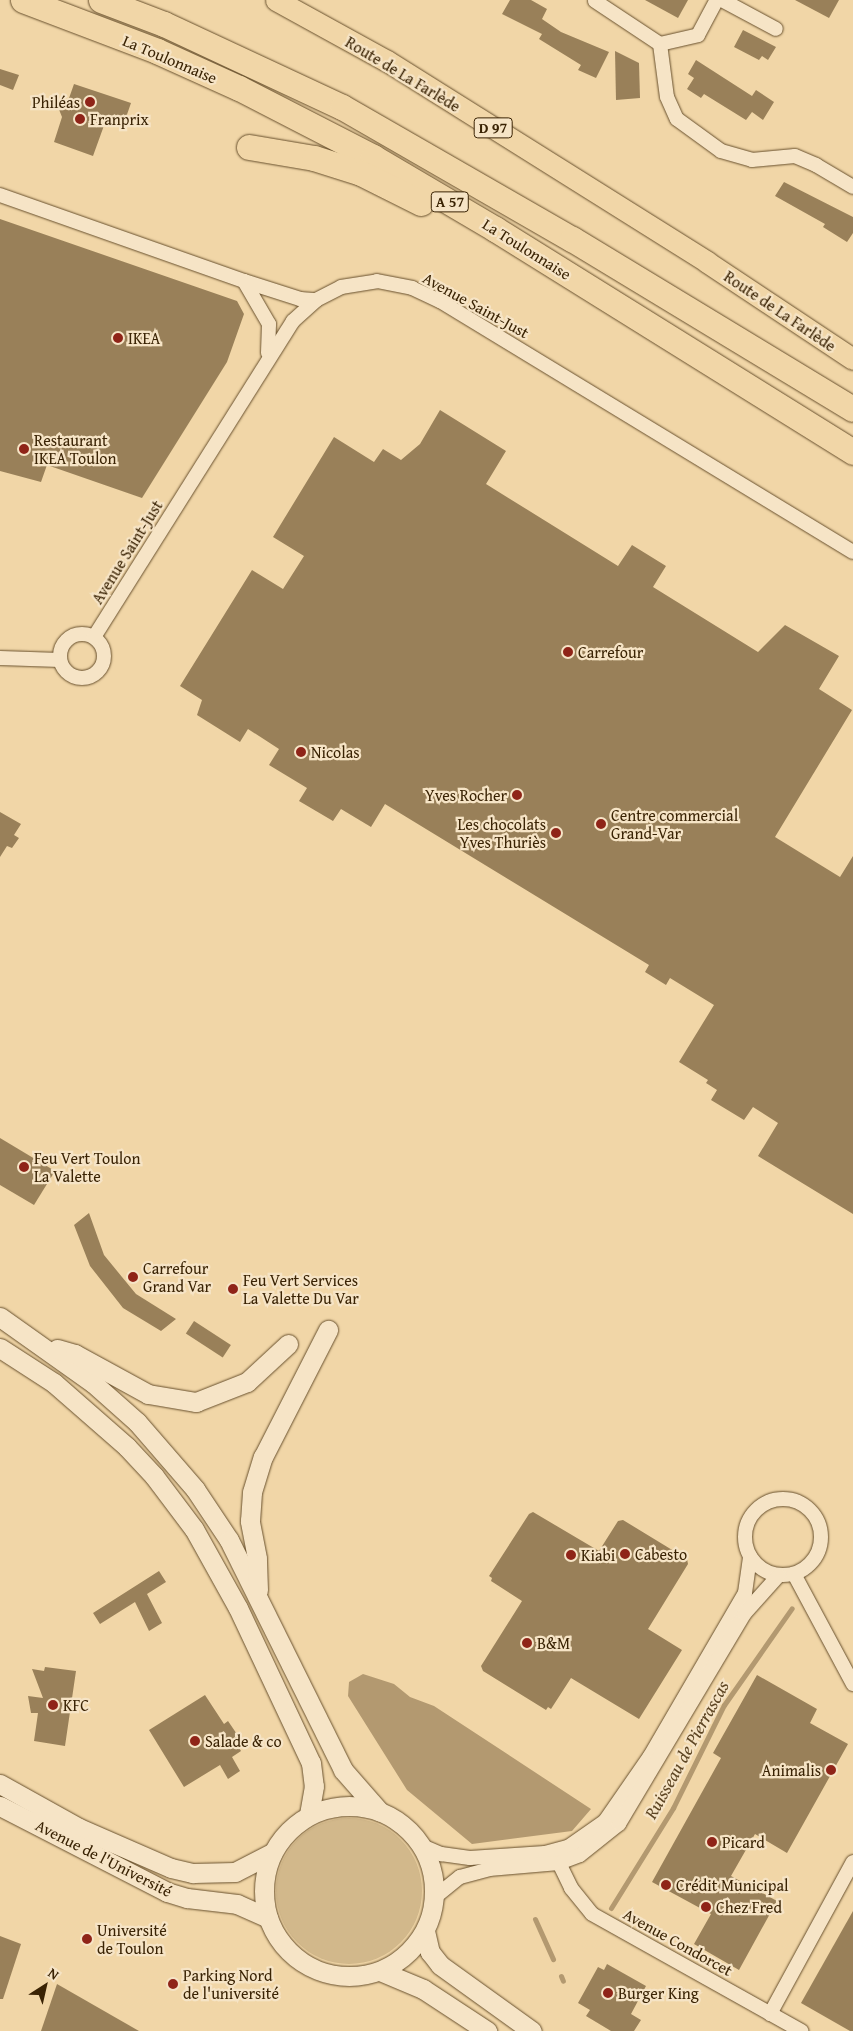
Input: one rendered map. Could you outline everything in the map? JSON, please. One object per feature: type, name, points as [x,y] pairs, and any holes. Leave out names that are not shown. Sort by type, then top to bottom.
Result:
[{"type":"highway","name":"La Toulonnaise","points":[[22,0],[157,51],[240,88],[364,152],[495,229],[853,452]]},
{"type":"highway","name":"La Toulonnaise","points":[[101,0],[164,24],[342,107],[572,239],[853,409]]},
{"type":"highway","points":[[249,147],[314,158],[361,173],[445,216],[674,342]]},
{"type":"main road","name":"Route de La Farlède","points":[[276,0],[387,61],[707,262],[853,359]]},
{"type":"main road","name":"Route de La Farlède","points":[[707,262],[853,344]]},
{"type":"main road","points":[[0,1317],[41,1344],[93,1383],[167,1454],[229,1540],[343,1770],[379,1810],[411,1831],[422,1846],[430,1862],[435,1896],[425,1931],[406,1955],[380,1970],[350,1976],[313,1968],[294,1956],[278,1939],[268,1918],[264,1889],[272,1853],[282,1838],[309,1815],[343,1805],[379,1810]]},
{"type":"main road","points":[[258,1596],[257,1558],[250,1521],[252,1492],[263,1457],[328,1330]]},
{"type":"main road","points":[[41,1344],[75,1354],[148,1394],[196,1402],[247,1382],[288,1344]]},
{"type":"main road","points":[[0,1348],[54,1383],[127,1447],[154,1476],[194,1529],[234,1600],[311,1763],[314,1786],[309,1815]]},
{"type":"main road","name":"Avenue de l'Université","points":[[0,1784],[79,1828],[171,1868],[193,1874],[235,1872],[272,1853]]},
{"type":"main road","name":"Avenue de l'Université","points":[[0,1806],[167,1892],[187,1898],[237,1904],[268,1918]]},
{"type":"main road","points":[[425,1931],[430,1952],[440,1965],[532,2031]]},
{"type":"main road","points":[[380,1970],[423,1989],[487,2031]]},
{"type":"street","points":[[595,1],[660,44],[698,35],[717,0]]},
{"type":"street","points":[[722,0],[776,29]]},
{"type":"street","points":[[660,44],[667,97],[677,119],[721,151],[752,160],[795,156],[816,165],[853,187]]},
{"type":"street","points":[[0,195],[244,281],[300,299],[316,300]]},
{"type":"street","points":[[244,281],[269,324],[268,358]]},
{"type":"street","name":"Avenue Saint-Just","points":[[94,637],[293,321],[316,300],[341,288],[377,281],[412,288],[440,301],[853,552]]},
{"type":"street","points":[[84,634],[94,637],[104,652],[101,666],[96,673],[80,678],[71,676],[60,660],[60,650],[72,636],[84,634]]},
{"type":"street","points":[[0,658],[60,660]]},
{"type":"street","points":[[422,1846],[441,1854],[470,1858],[545,1853],[568,1846],[605,1821],[650,1756],[745,1594],[750,1556],[746,1530],[758,1509],[780,1500],[803,1505],[819,1523],[821,1544],[812,1563],[794,1574],[779,1575],[768,1572],[750,1556]]},
{"type":"street","points":[[794,1574],[853,1684]]},
{"type":"street","points":[[435,1896],[460,1877],[489,1869],[559,1863],[580,1855],[619,1824],[744,1614],[754,1599],[779,1575]]},
{"type":"street","points":[[770,2014],[853,1862]]},
{"type":"street","name":"Avenue Condorcet","points":[[559,1863],[571,1888],[592,1914],[800,2031]]},
{"type":"shaded area","points":[[363,1674],[394,1684],[410,1697],[434,1706],[591,1809],[572,1831],[472,1844],[407,1790],[348,1696],[349,1682]]},
{"type":"shaded area","points":[[349,1818],[377,1823],[401,1839],[417,1863],[422,1891],[417,1919],[401,1943],[377,1959],[349,1964],[321,1959],[297,1943],[281,1919],[276,1891],[281,1863],[297,1839],[321,1823]]},
{"type":"building","points":[[510,0],[531,0],[547,9],[542,19],[561,32],[609,52],[596,78],[578,70],[581,65],[539,39],[542,34],[502,14]]},
{"type":"building","points":[[645,0],[688,0],[678,18]]},
{"type":"building","points":[[795,0],[839,0],[829,18]]},
{"type":"building","points":[[743,30],[776,47],[768,60],[762,56],[759,60],[734,47]]},
{"type":"building","points":[[615,51],[639,63],[640,98],[616,100]]},
{"type":"building","points":[[696,60],[752,96],[756,90],[774,102],[763,120],[752,112],[746,120],[704,94],[701,98],[687,89],[694,78],[688,74]]},
{"type":"building","points":[[0,69],[19,75],[13,90],[0,85]]},
{"type":"building","points":[[74,84],[131,103],[123,126],[106,120],[93,156],[54,142],[62,117],[58,107],[68,101]]},
{"type":"building","points":[[784,182],[853,217],[853,233],[847,242],[823,227],[825,224],[775,196]]},
{"type":"building","name":"IKEA","points":[[0,219],[237,301],[244,314],[227,362],[142,498],[47,465],[41,482],[0,471]]},
{"type":"building","name":"Centre commercial Grand-Var","points":[[440,410],[506,451],[486,484],[618,566],[632,545],[666,566],[653,587],[758,652],[785,625],[839,656],[819,689],[852,710],[775,837],[840,877],[853,856],[853,1214],[758,1156],[778,1123],[753,1107],[744,1120],[711,1100],[717,1090],[706,1083],[708,1080],[679,1062],[714,1005],[670,978],[666,985],[645,972],[649,965],[385,804],[371,827],[341,809],[333,821],[299,801],[307,788],[269,765],[279,749],[248,729],[240,742],[197,715],[202,700],[180,686],[252,570],[283,589],[304,556],[273,537],[334,437],[374,462],[383,449],[401,460],[420,444]]},
{"type":"building","points":[[0,812],[21,824],[14,835],[19,838],[12,848],[7,846],[0,857]]},
{"type":"building","points":[[0,1138],[55,1171],[34,1205],[0,1185]]},
{"type":"building","points":[[89,1213],[104,1255],[122,1277],[136,1294],[176,1319],[161,1331],[123,1308],[90,1266],[74,1225]]},
{"type":"building","points":[[194,1321],[231,1345],[223,1358],[186,1334]]},
{"type":"building","points":[[533,1512],[599,1551],[618,1521],[623,1520],[687,1559],[688,1564],[648,1629],[682,1650],[639,1719],[571,1678],[551,1709],[548,1707],[546,1710],[483,1671],[481,1666],[522,1601],[491,1581],[492,1578],[489,1576],[529,1514]]},
{"type":"building","points":[[159,1571],[166,1582],[147,1594],[162,1623],[149,1631],[135,1602],[100,1624],[93,1613]]},
{"type":"building","name":"KFC","points":[[45,1667],[76,1671],[65,1746],[34,1741],[38,1713],[31,1713],[28,1696],[43,1698],[32,1669],[44,1671]]},
{"type":"building","points":[[757,1675],[817,1709],[810,1723],[848,1744],[787,1853],[755,1834],[731,1876],[777,1901],[739,1970],[694,1944],[711,1914],[652,1882],[721,1758],[713,1753]]},
{"type":"building","name":"Salade & co","points":[[205,1695],[224,1724],[228,1721],[243,1743],[238,1746],[241,1751],[232,1757],[240,1771],[228,1779],[220,1765],[184,1787],[149,1730]]},
{"type":"building","points":[[853,1911],[853,2031],[850,2031],[801,2003]]},
{"type":"building","points":[[0,1936],[21,1944],[3,1999],[0,1999]]},
{"type":"building","points":[[607,1964],[646,1986],[631,2014],[641,2020],[634,2031],[611,2031],[586,2016],[590,2010],[578,2003],[598,1967],[604,1970]]},
{"type":"building","points":[[57,1984],[139,2031],[41,2031]]},
{"type":"waterway","name":"Ruisseau de Pierrascas","points":[[611,1908],[673,1808],[724,1705],[792,1608]]},
{"type":"waterway","points":[[535,1919],[553,1959]]},
{"type":"waterway","name":"Ruisseau de Pierrascas","points":[[561,1976],[563,1981]]},
{"type":"place","name":"Philéas","points":[[90,102]]},
{"type":"place","name":"Franprix","points":[[80,119]]},
{"type":"place","name":"IKEA","points":[[118,338]]},
{"type":"place","name":"Restaurant IKEA Toulon","points":[[24,449]]},
{"type":"place","name":"Carrefour","points":[[568,652]]},
{"type":"place","name":"Nicolas","points":[[301,752]]},
{"type":"place","name":"Yves Rocher","points":[[517,795]]},
{"type":"place","name":"Centre commercial Grand-Var","points":[[601,824]]},
{"type":"place","name":"Les chocolats Yves Thuriès","points":[[556,833]]},
{"type":"place","name":"Feu Vert Toulon La Valette","points":[[24,1167]]},
{"type":"place","name":"Carrefour Grand Var","points":[[133,1277]]},
{"type":"place","name":"Feu Vert Services La Valette Du Var","points":[[233,1289]]},
{"type":"place","name":"Cabesto","points":[[625,1554]]},
{"type":"place","name":"Kiabi","points":[[571,1555]]},
{"type":"place","name":"B&M","points":[[527,1643]]},
{"type":"place","name":"KFC","points":[[53,1705]]},
{"type":"place","name":"Salade & co","points":[[195,1741]]},
{"type":"place","name":"Animalis","points":[[831,1770]]},
{"type":"place","name":"Picard","points":[[712,1842]]},
{"type":"place","name":"Crédit Municipal","points":[[666,1885]]},
{"type":"place","name":"Chez Fred","points":[[706,1907]]},
{"type":"place","name":"Université de Toulon","points":[[87,1939]]},
{"type":"place","name":"Parking Nord de l'université","points":[[173,1984]]},
{"type":"place","name":"Burger King","points":[[608,1993]]}]
